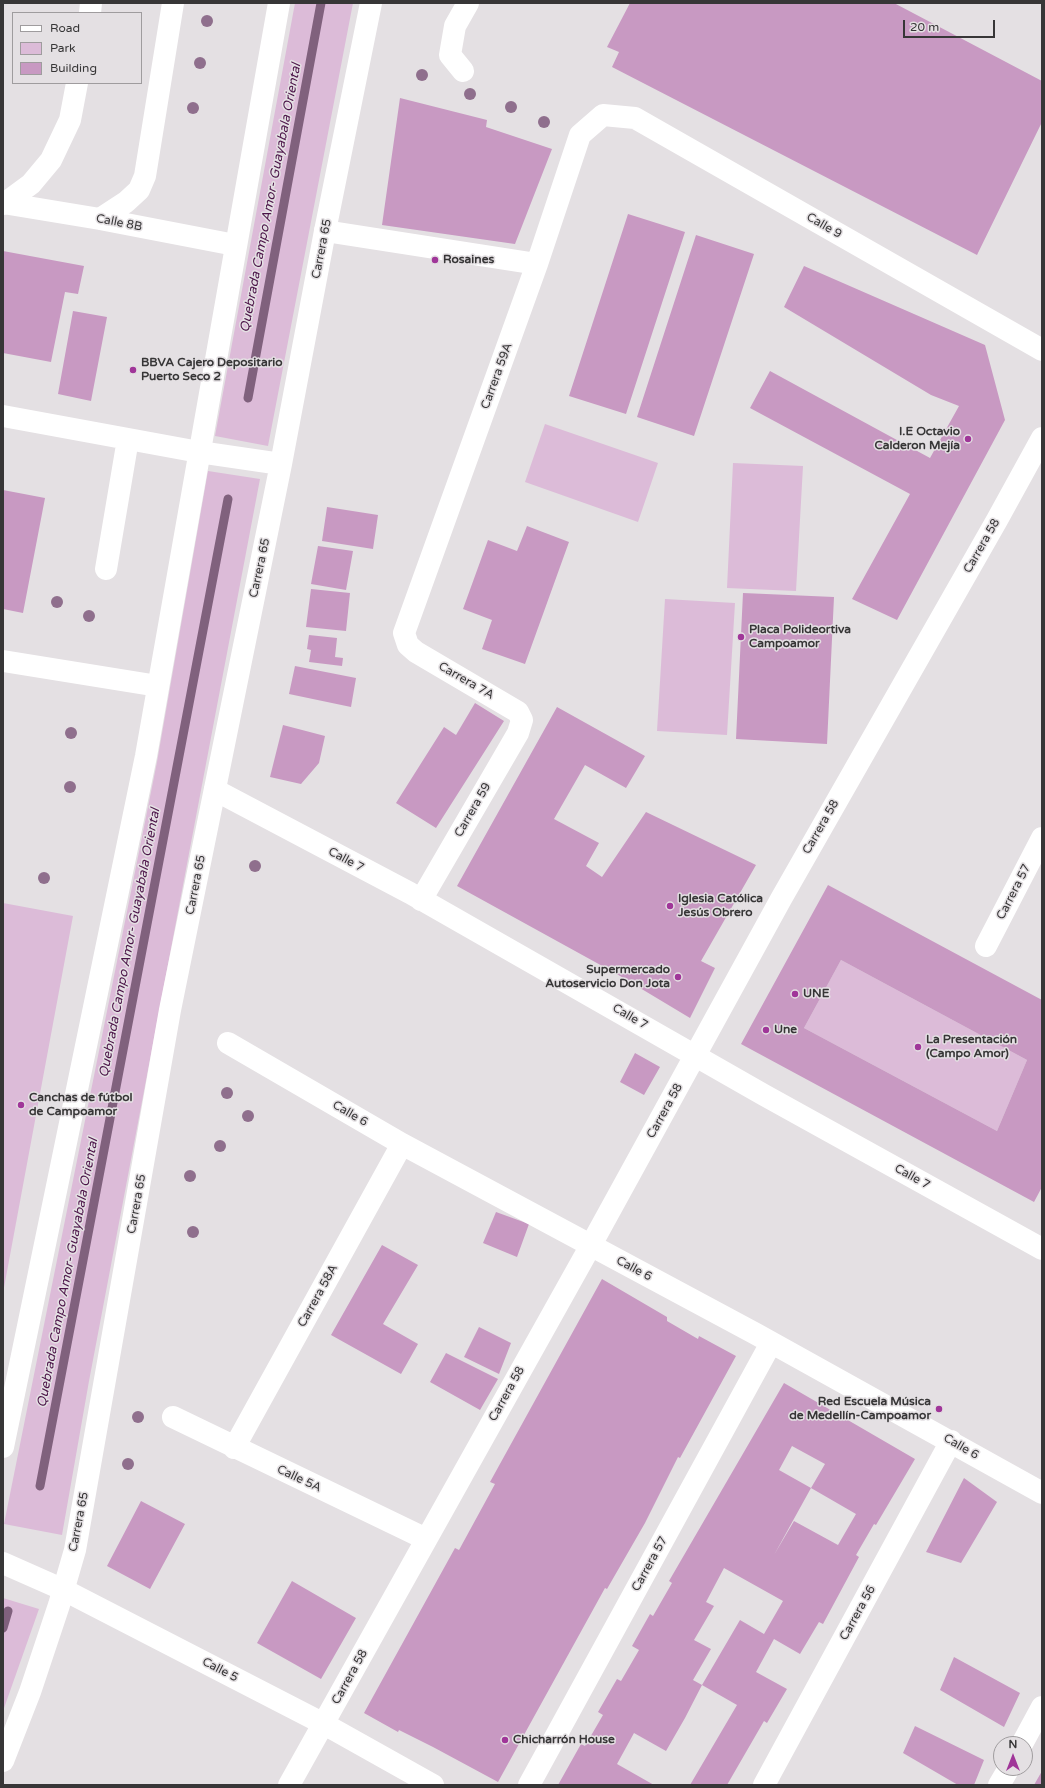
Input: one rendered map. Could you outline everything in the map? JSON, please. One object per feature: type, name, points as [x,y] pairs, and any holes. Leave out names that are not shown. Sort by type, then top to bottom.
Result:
[{"type":"street","points":[[100,219],[126,202],[139,190],[145,176],[173,3]]},
{"type":"street","points":[[3,1447],[146,756],[235,245],[279,3]]},
{"type":"street","name":"Carrera 65","points":[[3,1761],[30,1692],[64,1590],[75,1550],[170,1010],[281,464],[325,231],[371,3]]},
{"type":"street","points":[[463,71],[450,55],[455,26],[468,3]]},
{"type":"street","points":[[3,203],[31,184],[51,160],[70,120],[77,84]]},
{"type":"street","name":"Carrera 59A","points":[[408,645],[404,634],[537,264],[580,135],[603,115]]},
{"type":"street","name":"Calle 9","points":[[603,115],[635,118],[1042,350]]},
{"type":"street","name":"Calle 8B","points":[[3,203],[100,219],[235,245]]},
{"type":"street","points":[[325,231],[537,264]]},
{"type":"street","points":[[3,416],[199,452],[281,464]]},
{"type":"street","name":"Carrera 58","points":[[289,1785],[696,1055],[781,898],[997,520],[1042,438]]},
{"type":"street","points":[[106,569],[128,439]]},
{"type":"street","name":"Carrera 7A","points":[[408,645],[416,652],[518,712],[522,720]]},
{"type":"street","points":[[3,661],[158,686]]},
{"type":"street","name":"Carrera 59","points":[[421,900],[518,733],[522,720]]},
{"type":"street","name":"Calle 7","points":[[215,790],[421,900],[696,1055],[1040,1242]]},
{"type":"street","name":"Carrera 57","points":[[986,946],[1042,838]]},
{"type":"street","name":"Calle 6","points":[[228,1042],[402,1144],[951,1441],[1042,1493]]},
{"type":"street","name":"Carrera 58A","points":[[234,1448],[402,1144]]},
{"type":"street","name":"Carrera 57","points":[[529,1785],[771,1343]]},
{"type":"street","name":"Calle 5A","points":[[173,1417],[234,1448],[426,1539]]},
{"type":"street","name":"Carrera 56","points":[[764,1785],[951,1441]]},
{"type":"street","name":"Calle 5","points":[[3,1563],[64,1590],[324,1724],[433,1785]]},
{"type":"street","points":[[1026,1736],[1042,1707]]},
{"type":"street","points":[[1000,1785],[1005,1776]]},
{"type":"green space","points":[[295,3],[353,3],[268,446],[215,436]]},
{"type":"green space","points":[[545,424],[658,463],[638,522],[525,482]]},
{"type":"green space","points":[[733,463],[803,466],[796,591],[727,588]]},
{"type":"green space","points":[[208,471],[260,479],[89,1381],[62,1535],[4,1524],[157,762]]},
{"type":"green space","points":[[665,599],[735,603],[727,735],[657,731]]},
{"type":"green space","name":"Canchas de fútbol de Campoamor","points":[[3,903],[73,916],[3,1293]]},
{"type":"green space","points":[[841,960],[1027,1060],[997,1131],[804,1028]]},
{"type":"green space","points":[[3,1598],[39,1609],[3,1711]]},
{"type":"building","points":[[630,3],[894,3],[1042,81],[1042,122],[977,255],[612,67],[619,52],[607,47]]},
{"type":"building","points":[[400,98],[487,120],[486,127],[552,149],[515,244],[382,225]]},
{"type":"building","points":[[628,214],[685,232],[626,414],[569,396]]},
{"type":"building","points":[[696,235],[754,254],[694,436],[637,417]]},
{"type":"building","points":[[3,251],[84,266],[78,294],[65,292],[51,362],[3,353]]},
{"type":"building","name":"I.E Octavio Calderon Mejía","points":[[804,266],[985,345],[1005,420],[897,620],[852,599],[910,494],[750,408],[770,371],[930,458],[959,406],[931,395],[784,307]]},
{"type":"building","points":[[73,311],[107,317],[91,401],[58,394]]},
{"type":"building","points":[[3,490],[45,498],[23,613],[3,609]]},
{"type":"building","points":[[327,507],[378,515],[373,549],[322,541]]},
{"type":"building","points":[[527,526],[569,542],[525,664],[482,649],[492,620],[463,609],[488,540],[517,551]]},
{"type":"building","points":[[318,546],[353,551],[346,590],[311,584]]},
{"type":"building","points":[[311,589],[350,593],[346,631],[306,627]]},
{"type":"building","points":[[743,593],[834,597],[827,744],[736,739]]},
{"type":"building","points":[[309,635],[337,638],[335,657],[343,658],[342,666],[309,662],[311,650],[307,649]]},
{"type":"building","points":[[295,666],[356,678],[351,707],[289,694]]},
{"type":"building","points":[[475,703],[504,721],[436,828],[396,803],[444,727],[456,735]]},
{"type":"building","points":[[557,707],[645,756],[626,788],[585,765],[554,819],[599,843],[586,866],[602,877],[646,812],[756,865],[701,961],[715,968],[690,1018],[615,973],[457,886]]},
{"type":"building","points":[[283,725],[325,736],[319,763],[301,784],[270,777]]},
{"type":"building","name":"La Presentación (Campo Amor)","points":[[828,885],[1042,1000],[1042,1187],[1034,1202],[741,1044]],"holes":[[[841,960],[1027,1060],[997,1131],[804,1028]]]},
{"type":"building","points":[[635,1053],[660,1067],[644,1095],[620,1082]]},
{"type":"building","points":[[496,1212],[529,1224],[517,1257],[483,1243]]},
{"type":"building","points":[[382,1245],[418,1265],[383,1324],[418,1344],[401,1374],[331,1335]]},
{"type":"building","points":[[602,1279],[667,1317],[667,1321],[698,1339],[699,1336],[736,1356],[680,1458],[678,1457],[645,1523],[607,1589],[605,1588],[498,1782],[433,1747],[399,1730],[398,1732],[364,1713],[455,1548],[459,1550],[495,1484],[490,1482]]},
{"type":"building","points":[[479,1327],[511,1343],[499,1374],[464,1357]]},
{"type":"building","points":[[446,1353],[498,1379],[480,1410],[430,1382]]},
{"type":"building","points":[[784,1383],[915,1459],[876,1525],[874,1524],[856,1555],[859,1557],[823,1624],[819,1622],[800,1654],[774,1639],[756,1672],[787,1689],[767,1723],[764,1721],[727,1785],[690,1785],[737,1705],[702,1685],[666,1751],[634,1733],[617,1764],[654,1785],[558,1785],[581,1744],[585,1746],[603,1715],[598,1712],[617,1679],[621,1681],[639,1650],[632,1646],[650,1614],[653,1616],[672,1583],[669,1581]],"holes":[[[792,1446],[825,1464],[811,1488],[779,1470]],[[811,1488],[856,1514],[838,1545],[794,1521],[774,1555]],[[724,1568],[783,1601],[764,1634],[740,1620],[702,1685],[693,1680],[711,1649],[694,1640],[714,1606],[706,1602]]]},
{"type":"building","points":[[964,1478],[997,1502],[961,1563],[926,1552]]},
{"type":"building","points":[[141,1501],[185,1524],[150,1589],[107,1566]]},
{"type":"building","points":[[292,1581],[356,1618],[321,1679],[257,1643]]},
{"type":"building","points":[[954,1657],[1020,1693],[1004,1727],[940,1690]]},
{"type":"building","points":[[915,1726],[984,1760],[974,1785],[958,1785],[903,1753]]},
{"type":"building","points":[[1042,1771],[1042,1785],[1034,1785]]},
{"type":"waterway","name":"Quebrada Campo Amor- Guayabala Oriental","points":[[248,398],[321,3]]},
{"type":"waterway","name":"Quebrada Campo Amor- Guayabala Oriental","points":[[40,1486],[228,499]]},
{"type":"waterway","name":"Quebrada Campo Amor- Guayabala Oriental","points":[[3,1628],[8,1611]]},
{"type":"place","name":"Rosaines","points":[[435,260]]},
{"type":"place","name":"BBVA Cajero Depositario Puerto Seco 2","points":[[133,370]]},
{"type":"place","name":"I.E Octavio Calderon Mejía","points":[[968,439]]},
{"type":"place","name":"Placa Polideortiva Campoamor","points":[[741,637]]},
{"type":"place","name":"Iglesia Católica Jesús Obrero","points":[[670,906]]},
{"type":"place","name":"Supermercado Autoservicio Don Jota","points":[[678,977]]},
{"type":"place","name":"UNE","points":[[795,994]]},
{"type":"place","name":"Une","points":[[766,1030]]},
{"type":"place","name":"La Presentación (Campo Amor)","points":[[918,1047]]},
{"type":"place","name":"Canchas de fútbol de Campoamor","points":[[21,1105]]},
{"type":"place","name":"Red Escuela Música de Medellín-Campoamor","points":[[939,1409]]},
{"type":"place","name":"Chicharrón House","points":[[505,1740]]}]
